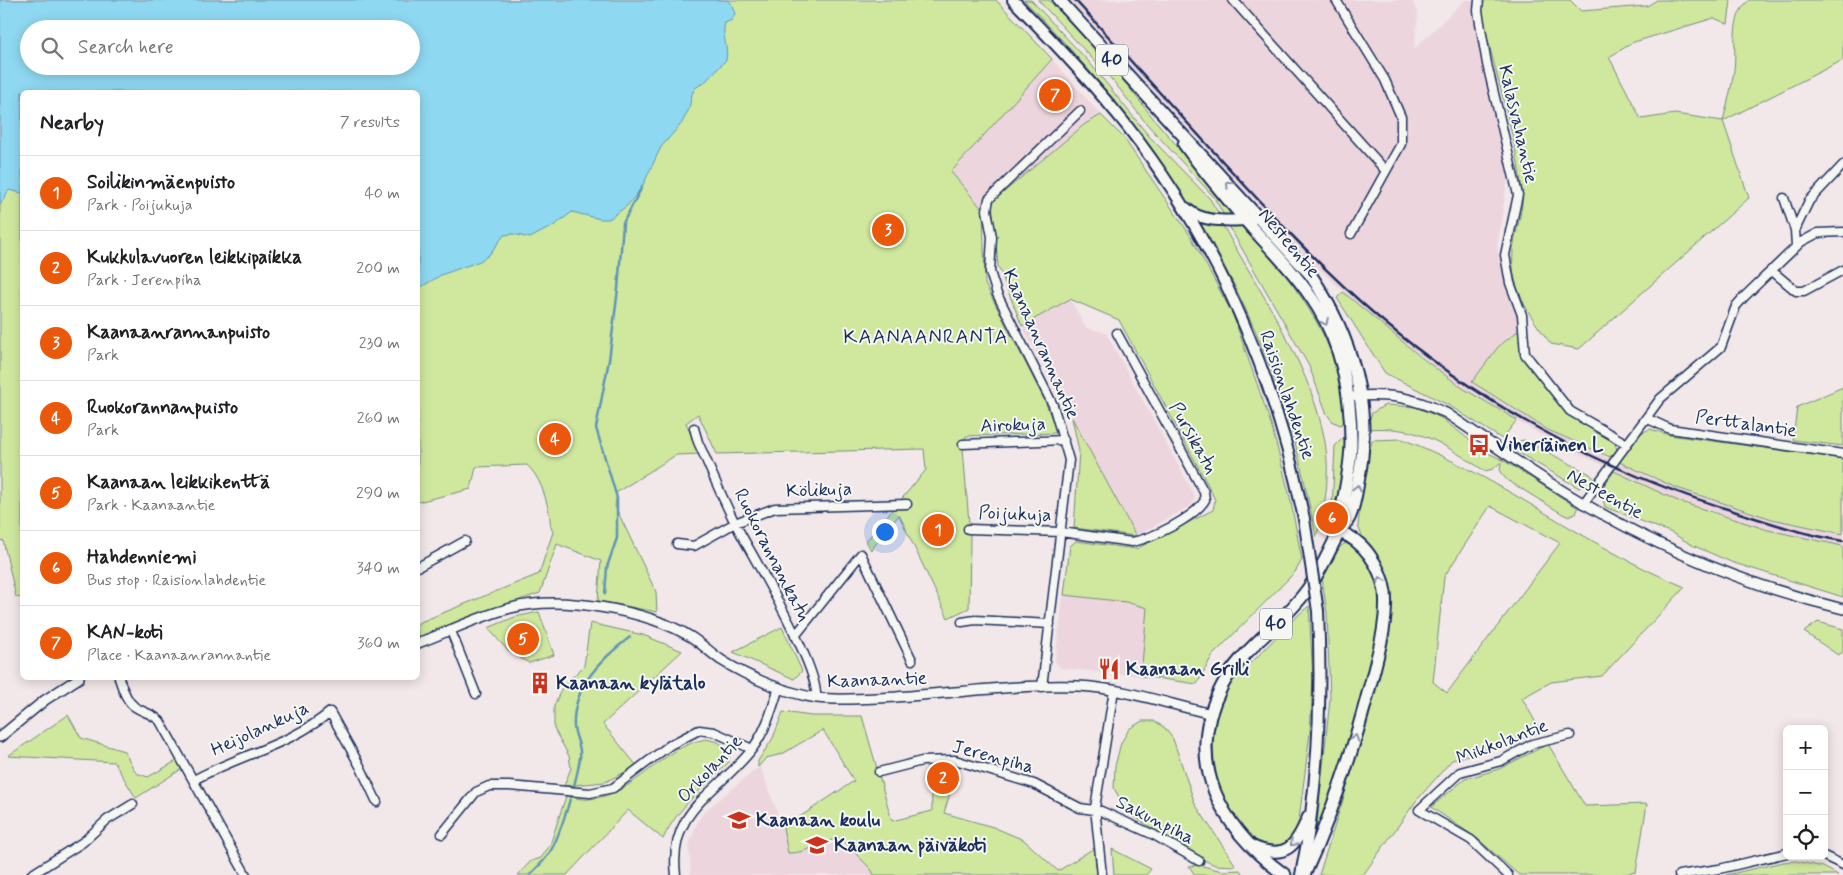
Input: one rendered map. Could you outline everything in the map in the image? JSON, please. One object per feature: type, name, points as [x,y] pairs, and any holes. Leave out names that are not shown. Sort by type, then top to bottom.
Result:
[{"type":"main road","name":"Raisionlahdentie","points":[[1013,0],[1091,83],[1127,127],[1180,202],[1223,278],[1260,363],[1283,428],[1304,519],[1318,611],[1321,696],[1314,800],[1302,875]]},
{"type":"main road","name":"Nesteentie","points":[[1059,0],[1166,120],[1193,156],[1299,281],[1318,307],[1334,341],[1348,396]]},
{"type":"main road","name":"Nesteentie","points":[[1166,120],[1199,151],[1310,274],[1330,305],[1348,348],[1360,396]]},
{"type":"main road","points":[[1180,202],[1190,212],[1205,218],[1262,220]]},
{"type":"main road","name":"40","points":[[1339,532],[1351,444],[1348,396]]},
{"type":"main road","name":"40","points":[[1285,875],[1262,859],[1225,815],[1212,786],[1207,755],[1212,714],[1222,687],[1231,672],[1307,591],[1339,532],[1349,519],[1360,476],[1363,441],[1360,396]]},
{"type":"main road","points":[[1302,875],[1322,835],[1340,784],[1366,702],[1385,624],[1384,592],[1376,567],[1357,541],[1339,532]]},
{"type":"main road","points":[[1247,843],[1271,852],[1283,850],[1293,845],[1300,835],[1314,800]]},
{"type":"street","points":[[1234,0],[1386,171]]},
{"type":"street","points":[[1336,0],[1385,80],[1400,117],[1401,144],[1350,234]]},
{"type":"street","name":"Kalasvahantie","points":[[1480,0],[1478,11],[1487,64],[1518,195],[1505,255],[1510,283],[1522,314],[1525,354],[1570,411],[1627,444]]},
{"type":"street","name":"Kaanaanrannantie","points":[[1042,686],[1069,460],[1053,405],[997,294],[990,272],[992,237],[988,210],[989,199],[1080,111]]},
{"type":"street","points":[[1795,230],[1809,201],[1843,165]]},
{"type":"street","points":[[1784,198],[1798,244]]},
{"type":"street","points":[[1583,504],[1660,399],[1721,347],[1736,306],[1798,244],[1818,233],[1843,232]]},
{"type":"street","points":[[1771,270],[1796,292],[1804,291],[1843,270]]},
{"type":"street","name":"Pursikatu","points":[[1061,532],[1132,542],[1142,540],[1183,519],[1201,507],[1205,500],[1204,492],[1116,333]]},
{"type":"street","name":"Nesteentie","points":[[1348,396],[1402,396],[1446,413],[1583,504],[1658,543],[1697,560],[1780,591],[1843,609]]},
{"type":"street","name":"Perttalantie","points":[[1646,418],[1670,429],[1843,454]]},
{"type":"street","name":"Ruokorannankatu","points":[[694,428],[698,442],[735,523],[795,636],[817,688],[816,698]]},
{"type":"street","name":"Airokuja","points":[[962,444],[1064,440]]},
{"type":"street","name":"Kölikuja","points":[[678,544],[694,546],[735,523],[775,508],[907,504]]},
{"type":"street","name":"Poijukuja","points":[[968,529],[1061,532]]},
{"type":"street","points":[[420,566],[465,541]]},
{"type":"street","points":[[795,636],[861,554],[912,660]]},
{"type":"street","name":"Kaanaantie","points":[[420,642],[508,608],[537,602],[566,602],[642,617],[664,624],[692,638],[736,669],[779,687],[816,698],[880,698],[1042,686],[1079,686],[1114,690],[1212,714]]},
{"type":"street","points":[[962,622],[975,620],[1050,624]]},
{"type":"street","points":[[451,631],[476,694]]},
{"type":"street","points":[[0,737],[45,700],[76,680]]},
{"type":"street","points":[[120,680],[130,702],[135,707],[153,714],[160,721],[246,875]]},
{"type":"street","name":"Orkolantie","points":[[676,875],[675,850],[686,818],[695,805],[752,749],[764,730],[779,687]]},
{"type":"street","points":[[1102,875],[1095,808],[1114,690]]},
{"type":"street","name":"Heijolankuja","points":[[194,780],[211,770],[236,762],[282,741],[317,723],[330,712],[360,766],[377,802]]},
{"type":"street","points":[[442,834],[476,792],[489,786],[590,793],[614,788],[670,745],[698,730],[714,732],[752,749]]},
{"type":"street","name":"Mikkolantie","points":[[1508,875],[1470,840],[1419,810],[1460,772],[1502,761],[1532,744],[1570,735]]},
{"type":"street","name":"Jerenpiha","points":[[879,772],[922,761],[954,760],[1034,784],[1080,808],[1095,808]]},
{"type":"street","points":[[31,875],[83,842],[107,820],[133,804]]},
{"type":"street","name":"Sakunpiha","points":[[1095,808],[1154,836],[1199,862]]},
{"type":"street","points":[[1680,875],[1719,869],[1783,854]]},
{"type":"street","points":[[1828,858],[1843,865]]},
{"type":"shaded area","points":[[1070,0],[1412,0],[1418,13],[1414,49],[1465,0],[1473,0],[1508,175],[1497,248],[1507,289],[1517,315],[1519,330],[1498,347],[1472,382],[1548,430],[1652,478],[1772,519],[1843,534],[1843,546],[1768,530],[1678,501],[1546,438],[1464,389],[1378,322],[1312,263]]},
{"type":"shaded area","points":[[1052,59],[1101,115],[1085,124],[983,210],[951,172]]},
{"type":"shaded area","points":[[1070,299],[1086,328],[1106,333],[1195,496],[1192,505],[1136,536],[1022,326]]},
{"type":"shaded area","points":[[1076,541],[1120,548],[1188,672],[1170,679],[1060,668],[1055,661],[1070,546]]},
{"type":"shaded area","name":"Kaanaan koulu","points":[[760,766],[783,828],[811,810],[877,875],[691,875],[689,846],[697,823],[705,811]]},
{"type":"green space","points":[[0,0],[996,0],[1052,59],[951,172],[983,210],[985,284],[1045,401],[1057,433],[966,436],[963,448],[970,536],[969,608],[948,618],[899,515],[871,550],[866,541],[926,470],[924,449],[717,454],[698,414],[686,423],[700,454],[676,455],[617,492],[615,506],[656,592],[657,612],[598,601],[601,561],[557,544],[540,593],[463,619],[420,637],[420,622],[539,574],[553,532],[541,487],[532,470],[527,465],[476,467],[471,489],[420,502],[420,90],[20,90],[20,598],[16,597],[3,540],[0,541]]},
{"type":"green space","points":[[1024,0],[1031,0],[1089,62],[1148,135],[1210,199],[1219,214],[1201,212],[1185,200],[1143,138],[1101,84]]},
{"type":"green space","points":[[1038,0],[1049,0],[1121,77],[1153,118],[1238,216],[1224,215],[1213,196],[1146,123],[1114,82]]},
{"type":"green space","points":[[1479,0],[1570,0],[1581,11],[1647,6],[1657,0],[1731,0],[1728,24],[1714,18],[1634,42],[1609,57],[1641,119],[1675,114],[1723,121],[1749,198],[1579,349],[1551,344],[1527,310],[1517,285],[1513,258],[1521,210],[1522,191],[1511,129],[1485,27],[1478,11]]},
{"type":"green space","points":[[1749,0],[1843,0],[1843,60],[1723,121],[1734,70],[1736,24],[1743,7]]},
{"type":"green space","points":[[1101,115],[1123,137],[1190,235],[1233,315],[1271,424],[1290,497],[1302,560],[1295,572],[1212,656],[1197,684],[1141,676],[1147,608],[1126,602],[1064,595],[1070,546],[1076,541],[1136,549],[1213,510],[1215,500],[1209,487],[1119,320],[1070,299],[1022,326],[998,266],[992,202],[1085,124]]},
{"type":"green space","points":[[1201,224],[1222,224],[1280,325],[1306,378],[1316,405],[1327,458],[1327,485],[1323,512],[1316,537],[1292,432],[1271,370],[1246,310]]},
{"type":"green space","points":[[1245,225],[1297,291],[1326,340],[1336,366],[1342,393],[1344,421],[1341,425],[1333,422],[1327,414],[1309,366],[1229,226]]},
{"type":"green space","points":[[1343,292],[1422,358],[1464,389],[1517,420],[1502,439],[1450,406],[1385,373],[1337,298]]},
{"type":"green space","points":[[1519,330],[1520,340],[1528,361],[1557,401],[1570,413],[1603,432],[1615,444],[1617,450],[1610,457],[1548,430],[1472,382],[1498,347]]},
{"type":"green space","points":[[1843,387],[1843,446],[1793,440],[1797,407]]},
{"type":"green space","points":[[1385,405],[1416,407],[1441,418],[1484,451],[1503,460],[1578,508],[1576,514],[1566,516],[1507,480],[1500,472],[1501,462],[1493,469],[1485,471],[1456,452],[1416,433],[1401,430],[1366,429],[1372,413]]},
{"type":"green space","points":[[1072,418],[1136,536],[1074,528],[1079,451]]},
{"type":"green space","points":[[1650,429],[1669,435],[1843,459],[1843,534],[1772,519],[1677,488],[1619,462],[1641,433]]},
{"type":"green space","points":[[1346,435],[1341,487],[1332,509],[1335,446]]},
{"type":"green space","points":[[1402,439],[1439,455],[1509,492],[1613,552],[1685,587],[1602,676],[1551,682],[1522,698],[1541,732],[1452,760],[1416,801],[1363,875],[1319,875],[1367,724],[1387,645],[1391,615],[1391,596],[1380,562],[1362,536],[1358,526],[1362,485],[1372,440]],"holes":[[[1490,506],[1560,543],[1447,693],[1433,682],[1444,577]]]},
{"type":"green space","points":[[1524,440],[1590,474],[1593,477],[1593,482],[1579,488],[1514,450],[1519,441]]},
{"type":"green space","points":[[1614,471],[1678,501],[1768,530],[1843,546],[1843,597],[1731,562],[1692,545],[1672,533],[1605,507],[1601,490]]},
{"type":"green space","points":[[1347,542],[1364,556],[1376,577],[1380,591],[1381,615],[1368,678],[1355,723],[1341,767],[1316,833],[1330,699],[1327,613],[1322,579],[1340,547]]},
{"type":"green space","points":[[1309,606],[1313,680],[1310,732],[1299,820],[1290,839],[1283,844],[1267,845],[1257,841],[1240,825],[1222,793],[1216,773],[1213,751],[1216,718],[1223,697],[1235,676]]},
{"type":"green space","points":[[539,612],[554,655],[529,663],[508,651],[488,628],[515,617]]},
{"type":"green space","points":[[1818,622],[1843,629],[1843,652],[1838,655],[1804,632]]},
{"type":"green space","points":[[590,623],[643,635],[682,651],[603,724],[637,766],[605,782],[564,786],[571,768],[569,756],[554,729],[554,706],[562,687],[584,666]]},
{"type":"green space","points":[[782,627],[802,671],[794,679],[733,652]]},
{"type":"green space","points":[[783,712],[811,716],[862,716],[892,821],[932,811],[931,762],[959,763],[944,813],[993,827],[1024,840],[1058,871],[1094,848],[1097,875],[874,875],[871,869],[840,838],[801,852],[788,853],[783,828],[854,781],[823,730],[782,754],[766,758],[758,767],[758,761],[773,738]]},
{"type":"green space","points":[[68,715],[81,738],[124,751],[136,773],[148,777],[178,760],[183,768],[136,798],[114,762],[8,756]]},
{"type":"green space","points":[[1142,721],[1154,721],[1165,728],[1173,739],[1195,804],[1236,866],[1215,865],[1197,857],[1127,812],[1114,788],[1115,766],[1121,743],[1129,729]]},
{"type":"green space","points":[[706,739],[718,742],[729,750],[729,762],[684,807],[663,839],[628,810],[567,875],[518,875],[531,861],[541,858],[550,845],[566,796],[586,799],[606,796],[635,780],[675,751]]},
{"type":"green space","points":[[1548,744],[1585,806],[1647,804],[1636,872],[1619,875],[1519,875],[1478,839],[1431,807],[1465,779],[1499,769]]},
{"type":"green space","points":[[1112,849],[1151,869],[1146,875],[1114,875]]},
{"type":"green space","points":[[1796,861],[1823,867],[1838,875],[1726,875],[1783,862]]},
{"type":"green space","points":[[1199,865],[1222,871],[1240,870],[1243,875],[1195,875],[1189,866]]},
{"type":"water","points":[[0,0],[727,0],[732,5],[735,14],[732,20],[725,23],[724,28],[727,51],[726,60],[705,82],[695,88],[689,109],[682,123],[661,147],[642,187],[628,205],[609,219],[600,219],[572,212],[555,225],[530,238],[513,234],[504,235],[489,255],[480,261],[441,275],[420,288],[420,90],[20,90],[20,193],[9,190],[0,205]]},
{"type":"waterway","points":[[605,594],[607,567],[617,538],[617,498],[596,428],[609,360],[618,289],[623,223],[642,187]]},
{"type":"waterway","points":[[530,875],[550,852],[572,792],[580,754],[574,727],[575,713],[583,687],[599,665],[630,637]]},
{"type":"railway","points":[[1075,0],[1243,184],[1318,262],[1378,317],[1456,377],[1497,404],[1539,428],[1627,472],[1672,490],[1764,521],[1843,541]]},
{"type":"place","name":"KAN-koti","points":[[1055,95]]},
{"type":"place","name":"Kaanaanrannanpuisto","points":[[888,230]]},
{"type":"place","name":"Ruokorannanpuisto","points":[[555,439]]},
{"type":"place","name":"Viheriäinen L","points":[[1479,445]]},
{"type":"place","name":"Hahdenniemi","points":[[1332,518]]},
{"type":"place","name":"Soilikinmäenpuisto","points":[[938,530]]},
{"type":"place","name":"Kaanaan leikkikenttä","points":[[523,639]]},
{"type":"place","name":"Kaanaan Grilli","points":[[1109,669]]},
{"type":"place","name":"Kaanaan kylätalo","points":[[540,683]]},
{"type":"place","name":"Kukkulavuoren leikkipaikka","points":[[943,778]]},
{"type":"place","name":"Kaanaan koulu","points":[[739,820]]},
{"type":"place","name":"Kaanaan päiväkoti","points":[[817,845]]},
{"type":"district","name":"KAANAANRANTA","points":[[926,337]]}]
